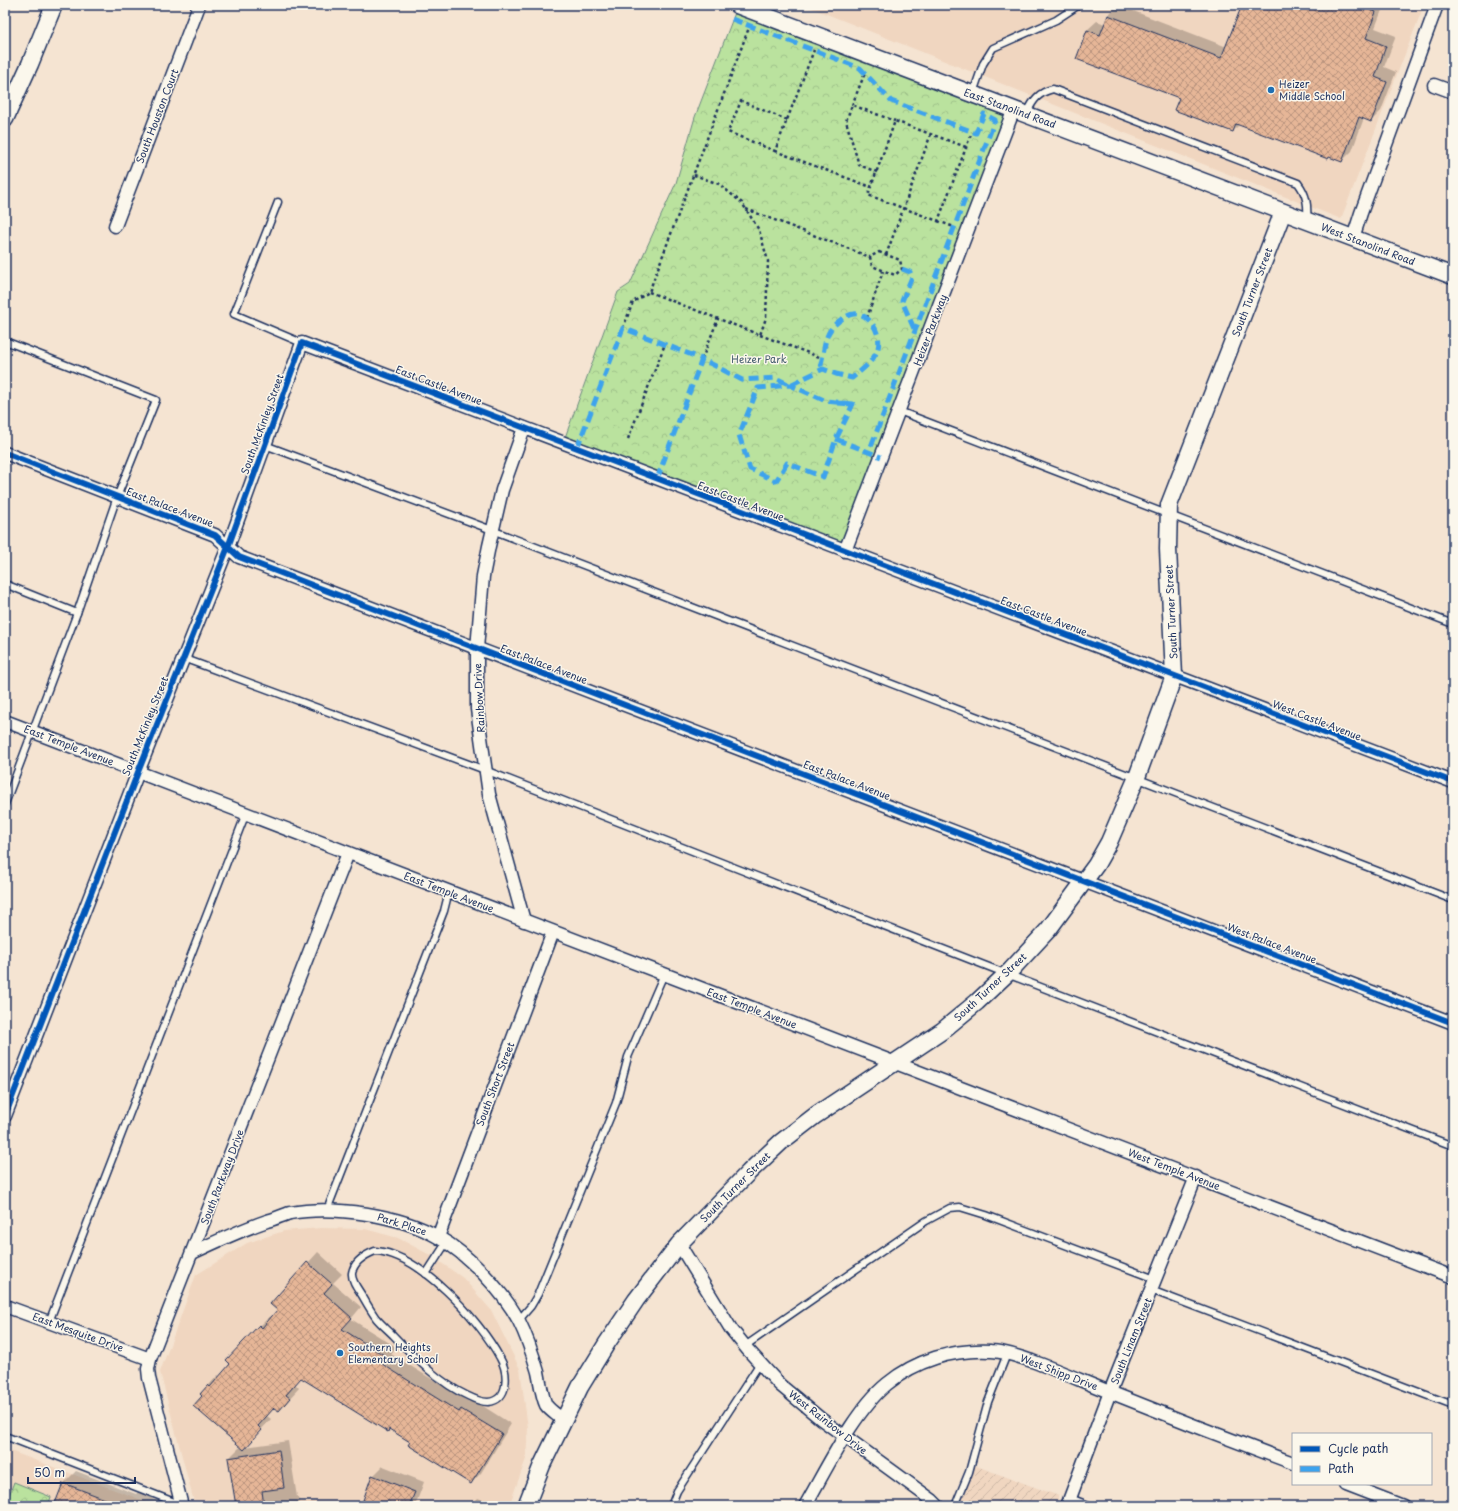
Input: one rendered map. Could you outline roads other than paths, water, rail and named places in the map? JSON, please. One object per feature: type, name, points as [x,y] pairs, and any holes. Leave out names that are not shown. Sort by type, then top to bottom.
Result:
[{"type":"main road","points":[[5,119],[30,64],[54,5]]},
{"type":"main road","name":"East Stanolind Road","points":[[737,5],[973,95],[1020,111],[1283,212]]},
{"type":"main road","name":"West Stanolind Road","points":[[1283,212],[1453,276]]},
{"type":"main road","name":"South Turner Street","points":[[526,1506],[542,1465],[580,1387],[636,1300],[679,1244],[727,1194],[781,1142],[816,1115],[942,1031],[1007,974],[1048,930],[1096,865],[1109,842],[1136,777],[1174,676],[1168,549],[1169,505],[1283,212]]},
{"type":"street","name":"South Houston Court","points":[[115,226],[198,5]]},
{"type":"street","points":[[1353,238],[1437,5]]},
{"type":"street","points":[[1434,85],[1453,92]]},
{"type":"street","name":"Heizer Parkway","points":[[845,551],[899,411],[1020,111]]},
{"type":"street","name":"East Castle Avenue","points":[[302,343],[1174,676]]},
{"type":"street","name":"South McKinley Street","points":[[5,1116],[138,772],[228,546],[302,343]]},
{"type":"street","name":"Rainbow Drive","points":[[524,428],[502,490],[492,530],[483,576],[477,649],[477,708],[488,794],[524,921]]},
{"type":"street","name":"East Palace Avenue","points":[[5,454],[215,535],[240,557],[1084,882]]},
{"type":"street","name":"West Castle Avenue","points":[[1174,676],[1453,782]]},
{"type":"street","name":"East Temple Avenue","points":[[5,721],[894,1062]]},
{"type":"street","name":"South Parkway Drive","points":[[182,1505],[149,1378],[148,1369],[150,1358],[348,853]]},
{"type":"street","name":"West Palace Avenue","points":[[1084,882],[1453,1023]]},
{"type":"street","name":"South Short Street","points":[[442,1240],[553,932]]},
{"type":"street","name":"West Temple Avenue","points":[[894,1062],[1453,1276]]},
{"type":"street","name":"South Linam Street","points":[[1069,1502],[1110,1392],[1196,1177]]},
{"type":"street","name":"Park Place","points":[[192,1253],[240,1231],[290,1213],[326,1210],[352,1212],[378,1216],[409,1224],[442,1240],[467,1259],[485,1276],[504,1299],[518,1321],[536,1365],[546,1405],[564,1421]]},
{"type":"street","name":"West Rainbow Drive","points":[[679,1244],[731,1329],[780,1385],[821,1420],[932,1500],[938,1506]]},
{"type":"street","name":"East Mesquite Drive","points":[[5,1306],[150,1358]]},
{"type":"street","name":"West Shipp Drive","points":[[805,1506],[845,1437],[870,1400],[887,1384],[905,1371],[926,1360],[948,1354],[992,1351],[1044,1365],[1292,1463]]},
{"type":"street","points":[[1349,1485],[1403,1506]]},
{"type":"lane","points":[[973,95],[983,64],[993,48],[1056,20],[1079,5]]},
{"type":"lane","points":[[1020,111],[1030,106],[1044,91],[1053,89],[1298,183],[1304,191],[1307,221]]},
{"type":"lane","points":[[278,202],[234,314],[302,343]]},
{"type":"lane","points":[[5,341],[156,400],[117,497],[77,613],[5,804]]},
{"type":"lane","points":[[899,411],[1168,513],[1453,624]]},
{"type":"lane","points":[[265,445],[492,530],[1453,900]]},
{"type":"lane","points":[[5,584],[77,613]]},
{"type":"lane","points":[[183,658],[485,770],[1453,1146]]},
{"type":"lane","points":[[49,1322],[246,813]]},
{"type":"lane","points":[[326,1210],[444,911],[449,891]]},
{"type":"lane","points":[[518,1321],[531,1306],[538,1294],[616,1102],[628,1057],[664,974]]},
{"type":"lane","points":[[745,1346],[926,1221],[950,1208],[960,1207],[986,1215],[1156,1279]]},
{"type":"lane","points":[[426,1274],[442,1240]]},
{"type":"lane","points":[[375,1251],[386,1252],[394,1255],[426,1274],[455,1300],[477,1325],[501,1359],[506,1376],[506,1384],[502,1393],[497,1399],[487,1402],[476,1400],[458,1391],[410,1353],[377,1319],[355,1284],[352,1274],[354,1266],[364,1255],[375,1251]]},
{"type":"lane","points":[[1151,1290],[1453,1405]]},
{"type":"lane","points":[[955,1506],[969,1472],[988,1402],[1007,1354]]},
{"type":"lane","points":[[670,1506],[677,1491],[760,1363]]},
{"type":"lane","points":[[5,1436],[182,1505]]},
{"type":"lane","points":[[1069,1502],[1091,1506]]},
{"type":"place","name":"Heizer Middle School","points":[[1271,90]]},
{"type":"place","name":"Southern Heights Elementary School","points":[[340,1353]]},
{"type":"park label","name":"Heizer Park","points":[[759,359]]}]
